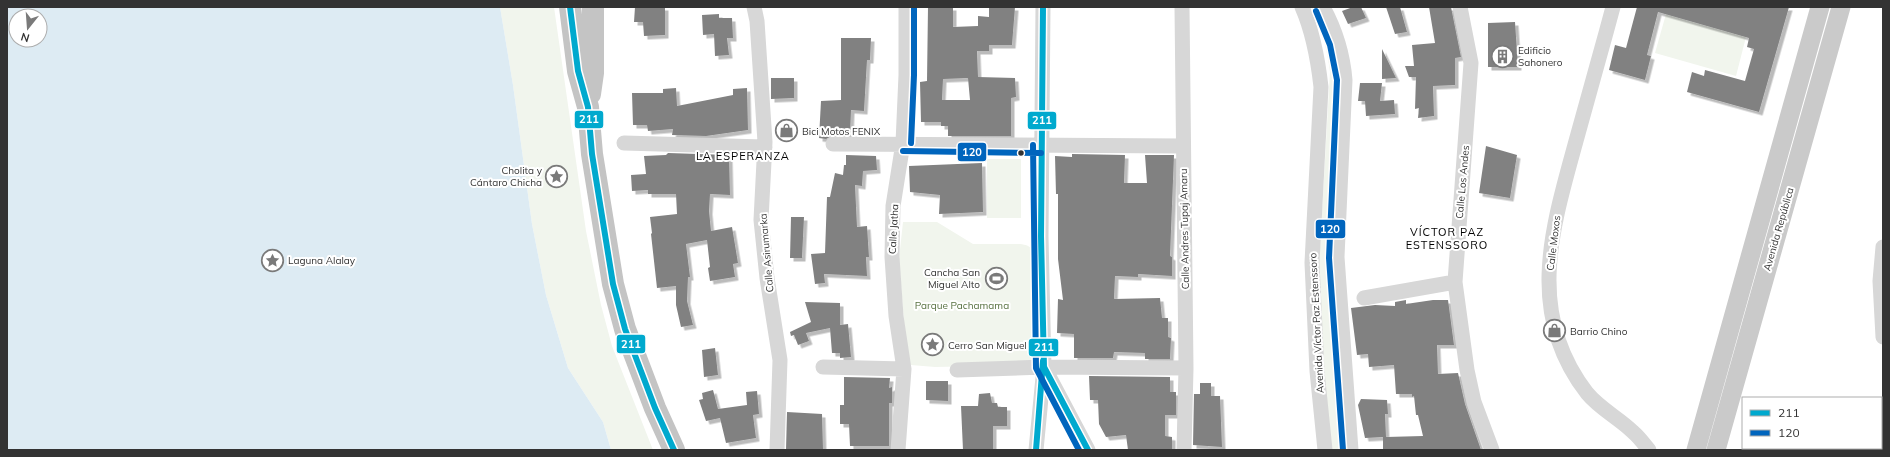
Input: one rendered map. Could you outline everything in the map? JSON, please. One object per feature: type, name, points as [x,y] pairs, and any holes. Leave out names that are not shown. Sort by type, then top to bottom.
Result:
[{"type":"highway","points":[[570,7],[578,71],[588,107],[592,154],[613,284],[625,329],[655,408],[674,450]]},
{"type":"highway","points":[[588,107],[593,73],[593,7]]},
{"type":"main road","name":"Avenida República","points":[[1696,450],[1820,7]]},
{"type":"main road","name":"Avenida República","points":[[1716,450],[1841,7]]},
{"type":"street","name":"Calle Asirumarka","points":[[754,7],[757,20],[765,147],[761,220],[767,278],[780,360],[776,450]]},
{"type":"street","name":"Calle Jatha","points":[[898,450],[904,369],[896,316],[892,257],[894,206],[903,143],[906,75],[906,7]]},
{"type":"street","points":[[1036,450],[1044,367],[1041,236],[1043,7]]},
{"type":"street","name":"Calle Andres Tupaj Amaru","points":[[1182,7],[1186,368],[1184,450]]},
{"type":"street","name":"Avenida Víctor Paz Estenssoro","points":[[1302,7],[1308,21],[1318,60],[1321,87],[1312,263],[1317,371],[1325,450]]},
{"type":"street","points":[[1323,7],[1330,20],[1338,43],[1344,65],[1345,80],[1337,257],[1351,450]]},
{"type":"street","name":"Calle Los Andes","points":[[1460,7],[1471,63],[1455,282],[1466,364],[1474,402],[1492,450]]},
{"type":"street","name":"Calle Moxos","points":[[1613,7],[1555,219],[1549,262],[1550,296],[1558,335],[1564,354],[1587,394],[1603,409],[1633,432],[1649,450]]},
{"type":"street","points":[[624,143],[765,147]]},
{"type":"street","points":[[833,144],[903,143],[1183,146]]},
{"type":"street","points":[[1883,247],[1880,281],[1883,337]]},
{"type":"street","points":[[1364,298],[1455,282]]},
{"type":"street","points":[[823,367],[904,369]]},
{"type":"street","points":[[1044,367],[1088,450]]},
{"type":"street","points":[[958,370],[1044,367],[1186,368]]},
{"type":"green space","points":[[500,7],[554,7],[586,231],[601,305],[612,346],[653,450],[611,450],[603,422],[568,368],[546,295],[532,224],[513,85]]},
{"type":"green space","points":[[1311,7],[1316,7],[1320,11],[1341,70],[1330,259],[1335,364],[1342,450],[1330,450],[1323,367],[1319,266],[1330,72],[1324,39]]},
{"type":"green space","points":[[1666,14],[1746,37],[1736,76],[1655,53]]},
{"type":"green space","points":[[987,159],[1021,159],[1021,218],[987,218]]},
{"type":"green space","name":"Parque Pachamama","points":[[903,222],[937,222],[973,244],[1020,244],[1031,248],[1035,365],[935,367],[911,365],[907,359],[899,259]]},
{"type":"shaded area","name":"Laguna Alalay","points":[[7,7],[500,7],[513,85],[532,224],[546,295],[568,368],[603,422],[611,450],[7,450]]},
{"type":"building","points":[[635,7],[665,7],[665,35],[644,36],[643,22],[634,22]]},
{"type":"building","points":[[928,7],[953,7],[953,27],[978,26],[978,16],[989,17],[989,7],[1015,7],[1012,45],[989,45],[989,51],[977,51],[978,77],[1015,78],[1016,97],[1011,98],[1011,136],[948,136],[948,126],[941,126],[941,122],[921,122],[920,82],[927,81]],"holes":[[[968,78],[970,100],[942,100],[943,79]]]},
{"type":"building","points":[[1353,7],[1361,7],[1366,18],[1348,24],[1342,11]]},
{"type":"building","points":[[1386,7],[1400,7],[1407,32],[1395,34]]},
{"type":"building","points":[[1429,7],[1451,7],[1461,57],[1455,58],[1455,85],[1433,86],[1434,116],[1418,118],[1419,108],[1415,109],[1416,77],[1409,77],[1405,66],[1414,66],[1412,45],[1435,43]]},
{"type":"building","points":[[1637,7],[1789,7],[1759,112],[1687,92],[1692,72],[1704,76],[1705,70],[1745,81],[1754,49],[1747,47],[1749,38],[1658,12],[1647,55],[1651,56],[1645,80],[1609,70],[1615,45],[1626,48]]},
{"type":"building","points":[[719,14],[719,18],[732,18],[733,38],[727,38],[729,55],[715,56],[714,34],[703,35],[702,15]]},
{"type":"building","points":[[1515,22],[1518,67],[1488,67],[1488,23]]},
{"type":"building","points":[[841,38],[871,38],[870,60],[867,60],[864,111],[851,110],[850,135],[833,135],[826,139],[819,138],[821,101],[841,100]]},
{"type":"building","points":[[1382,49],[1396,78],[1382,79]]},
{"type":"building","points":[[771,78],[794,78],[794,98],[771,99]]},
{"type":"building","points":[[1360,83],[1382,83],[1380,101],[1394,100],[1395,114],[1366,116],[1365,101],[1358,101]]},
{"type":"building","points":[[676,88],[677,106],[733,95],[733,89],[747,88],[748,130],[706,136],[672,135],[673,129],[648,131],[647,125],[633,125],[632,93],[663,93],[663,89]]},
{"type":"building","points":[[1486,146],[1517,155],[1510,198],[1479,193]]},
{"type":"building","points":[[668,153],[729,155],[730,195],[710,194],[709,211],[711,231],[732,227],[738,263],[733,264],[735,277],[710,281],[707,240],[686,244],[690,277],[688,277],[687,301],[693,325],[681,327],[676,305],[676,286],[657,288],[650,217],[677,214],[676,194],[648,194],[648,190],[632,191],[631,175],[646,174],[644,156],[666,155]]},
{"type":"building","points":[[1072,154],[1125,155],[1124,183],[1147,183],[1145,155],[1174,155],[1170,256],[1172,257],[1172,276],[1138,274],[1138,277],[1115,276],[1114,299],[1160,298],[1162,318],[1168,318],[1168,337],[1171,338],[1170,359],[1145,359],[1145,353],[1114,352],[1113,358],[1074,358],[1074,334],[1057,333],[1058,299],[1063,300],[1058,259],[1058,194],[1056,194],[1055,156],[1072,157]]},
{"type":"building","points":[[846,155],[876,156],[877,170],[863,171],[862,186],[855,185],[857,227],[867,226],[869,257],[866,257],[867,276],[824,274],[825,283],[815,284],[811,254],[825,253],[827,197],[830,197],[835,173],[843,175],[844,165],[846,165]]},
{"type":"building","points":[[982,163],[983,212],[939,214],[940,195],[910,192],[909,166]]},
{"type":"building","points":[[791,217],[804,217],[802,258],[790,258]]},
{"type":"building","points":[[1406,300],[1406,304],[1433,300],[1448,300],[1454,345],[1437,345],[1438,374],[1458,373],[1465,404],[1481,450],[1383,450],[1383,437],[1365,438],[1358,405],[1361,399],[1387,400],[1388,414],[1385,414],[1386,437],[1423,436],[1418,415],[1416,415],[1414,396],[1412,397],[1412,394],[1396,394],[1394,365],[1369,367],[1368,354],[1357,355],[1351,308],[1375,305],[1395,306],[1395,302]]},
{"type":"building","points":[[805,302],[840,303],[840,325],[848,324],[851,357],[840,358],[840,353],[832,353],[830,328],[806,333],[809,341],[798,345],[794,335],[791,336],[790,332],[811,322]]},
{"type":"building","points":[[715,348],[718,375],[704,377],[702,350]]},
{"type":"building","points":[[1089,376],[1170,377],[1170,392],[1176,392],[1176,415],[1165,415],[1165,436],[1172,437],[1172,450],[1128,450],[1126,435],[1106,437],[1099,424],[1098,400],[1090,400]]},
{"type":"building","points":[[844,377],[890,378],[889,388],[892,387],[892,403],[889,403],[889,446],[850,446],[849,424],[840,424],[840,405],[844,405]]},
{"type":"building","points":[[926,381],[948,381],[948,401],[926,400]]},
{"type":"building","points":[[1200,383],[1211,383],[1211,396],[1220,396],[1222,447],[1193,445],[1194,394],[1200,394]]},
{"type":"building","points":[[713,390],[718,409],[747,405],[746,392],[757,391],[759,414],[753,415],[756,438],[726,443],[720,418],[706,421],[699,400],[703,399],[702,393]]},
{"type":"building","points":[[990,393],[992,403],[997,403],[998,407],[1007,407],[1007,426],[993,426],[993,450],[963,450],[961,406],[978,406],[979,394]]},
{"type":"building","points":[[787,412],[822,414],[823,450],[786,450]]},
{"type":"transit line","name":"211","points":[[570,7],[578,71],[588,107],[592,154],[613,284],[625,329],[655,408],[674,450]]},
{"type":"transit line","name":"120","points":[[911,143],[914,75],[914,7]]},
{"type":"transit line","name":"211","points":[[1043,7],[1041,236],[1044,367],[1088,450]]},
{"type":"transit line","name":"120","points":[[1316,11],[1330,45],[1337,80],[1329,258],[1343,450]]},
{"type":"transit line","name":"120","points":[[1033,145],[1036,368],[1079,450]]},
{"type":"transit line","name":"120","points":[[903,151],[1041,153]]},
{"type":"transit line","name":"211","points":[[1036,450],[1043,361]]},
{"type":"place","name":"Edificio Sahonero","points":[[1503,56]]},
{"type":"place","name":"Bici Motos FENIX","points":[[786,131]]},
{"type":"place","name":"Cholita y Cántaro Chicha","points":[[557,176]]},
{"type":"place","name":"Laguna Alalay","points":[[273,260]]},
{"type":"place","name":"Cancha San Miguel Alto","points":[[996,278]]},
{"type":"place","name":"Barrio Chino","points":[[1555,331]]},
{"type":"place","name":"Cerro San Miguel","points":[[932,345]]},
{"type":"district","name":"LA ESPERANZA","points":[[743,156]]},
{"type":"district","name":"VÍCTOR PAZ ESTENSSORO","points":[[1447,238]]}]
